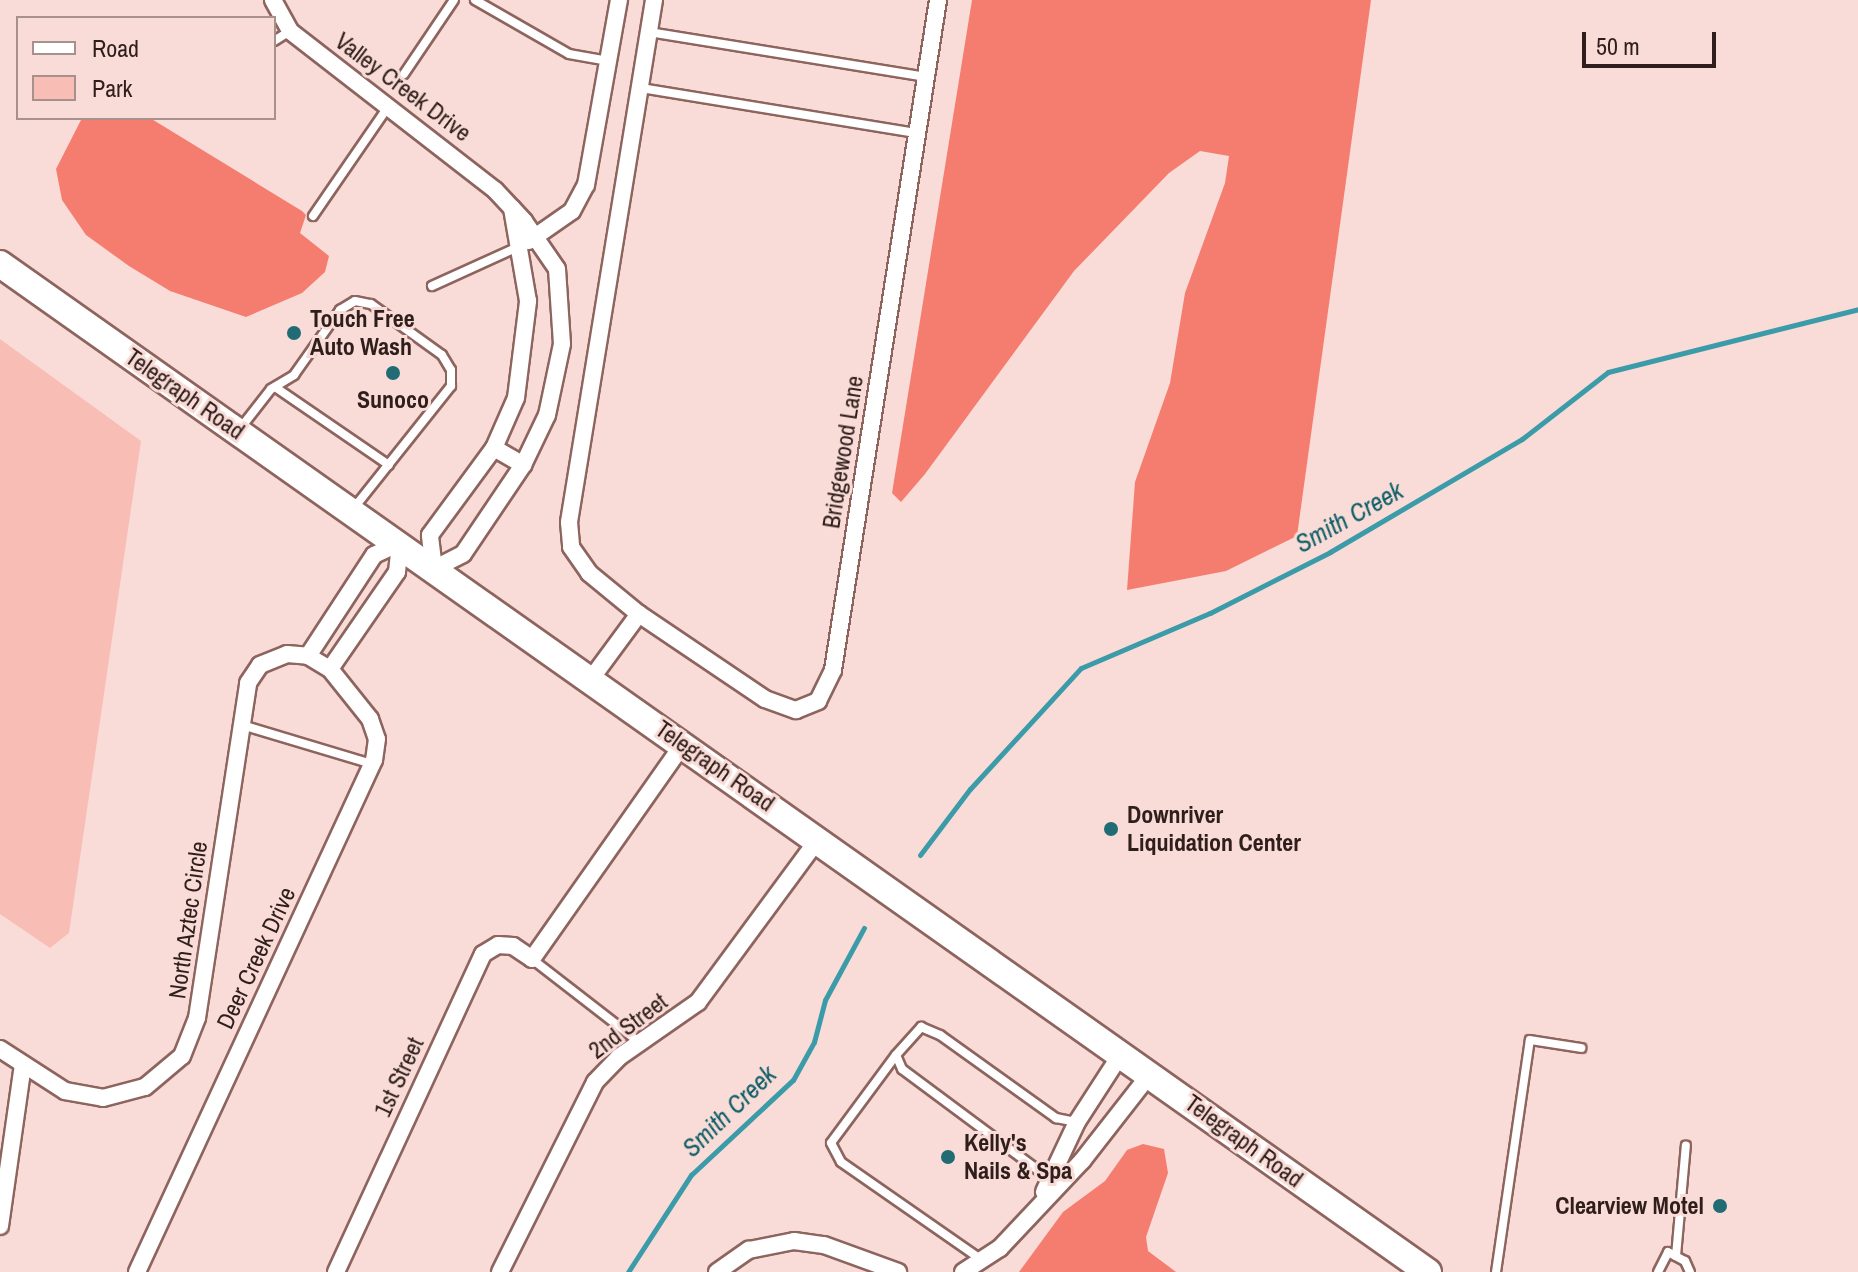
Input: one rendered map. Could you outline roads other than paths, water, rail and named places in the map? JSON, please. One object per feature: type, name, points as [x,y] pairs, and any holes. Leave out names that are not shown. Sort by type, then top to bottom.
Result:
[{"type":"main road","name":"Telegraph Road","points":[[0,264],[400,543],[1428,1272]]},
{"type":"street","name":"Valley Creek Drive","points":[[273,0],[290,31],[466,164],[512,208],[557,269],[562,344],[558,382],[523,465],[463,554],[434,569]]},
{"type":"street","points":[[518,247],[572,211],[586,185],[619,0]]},
{"type":"street","name":"Bridgewood Lane","points":[[654,0],[569,522],[571,547],[579,562],[639,614],[784,709],[809,707],[830,684],[938,0]]},
{"type":"street","points":[[434,569],[430,535],[494,448],[516,398],[528,301],[512,208]]},
{"type":"street","points":[[494,448],[523,465]]},
{"type":"street","points":[[308,656],[374,555],[400,543]]},
{"type":"street","points":[[330,669],[397,572],[400,543]]},
{"type":"street","points":[[591,679],[639,614]]},
{"type":"street","name":"North Aztec Circle","points":[[0,1049],[65,1091],[103,1098],[145,1087],[182,1056],[197,1018],[248,683],[260,665],[279,655],[308,656]]},
{"type":"street","name":"Deer Creek Drive","points":[[137,1272],[372,764],[374,728],[330,669],[308,656]]},
{"type":"street","points":[[532,959],[683,744]]},
{"type":"street","name":"2nd Street","points":[[500,1272],[585,1097],[606,1069],[698,1002],[818,839]]},
{"type":"street","name":"1st Street","points":[[336,1272],[483,954],[498,945],[513,946],[532,959]]},
{"type":"street","points":[[1039,1201],[1077,1122],[1121,1054]]},
{"type":"street","points":[[0,1226],[23,1065]]},
{"type":"street","points":[[963,1272],[983,1261],[1039,1201],[1082,1161],[1150,1074]]},
{"type":"street","points":[[717,1272],[749,1250],[794,1241],[824,1245],[898,1272]]},
{"type":"lane","points":[[404,74],[454,0]]},
{"type":"lane","points":[[475,0],[569,54],[609,61]]},
{"type":"lane","points":[[276,40],[290,31]]},
{"type":"lane","points":[[649,32],[926,77]]},
{"type":"lane","points":[[641,88],[918,133]]},
{"type":"lane","points":[[313,216],[388,107]]},
{"type":"lane","points":[[432,286],[518,247]]},
{"type":"lane","points":[[238,431],[275,387],[294,375],[340,310],[355,301],[371,304],[442,355],[451,370],[451,386],[389,465],[374,477],[353,510]]},
{"type":"lane","points":[[275,387],[389,465]]},
{"type":"lane","points":[[241,725],[372,764]]},
{"type":"lane","name":"1st Street","points":[[532,959],[639,1042]]},
{"type":"lane","points":[[983,1261],[841,1162],[831,1143],[896,1055],[921,1027],[1056,1118],[1077,1122]]},
{"type":"lane","points":[[1496,1272],[1530,1040],[1581,1048]]},
{"type":"lane","points":[[896,1055],[902,1069],[1050,1179]]},
{"type":"lane","points":[[1676,1256],[1686,1145]]},
{"type":"lane","points":[[1658,1272],[1668,1252],[1676,1256],[1690,1272]]},
{"type":"waterway","name":"Smith Creek","points":[[920,855],[970,789],[1081,668],[1210,613],[1330,552],[1522,439],[1608,372],[1858,309]]},
{"type":"waterway","name":"Smith Creek","points":[[628,1272],[691,1175],[793,1080],[814,1042],[825,1000],[864,928]]},
{"type":"place","name":"Touch Free Auto Wash","points":[[294,333]]},
{"type":"place","name":"Sunoco","points":[[393,373]]},
{"type":"place","name":"Downriver Liquidation Center","points":[[1111,829]]},
{"type":"place","name":"Kelly's Nails & Spa","points":[[948,1157]]},
{"type":"place","name":"Clearview Motel","points":[[1720,1206]]}]
